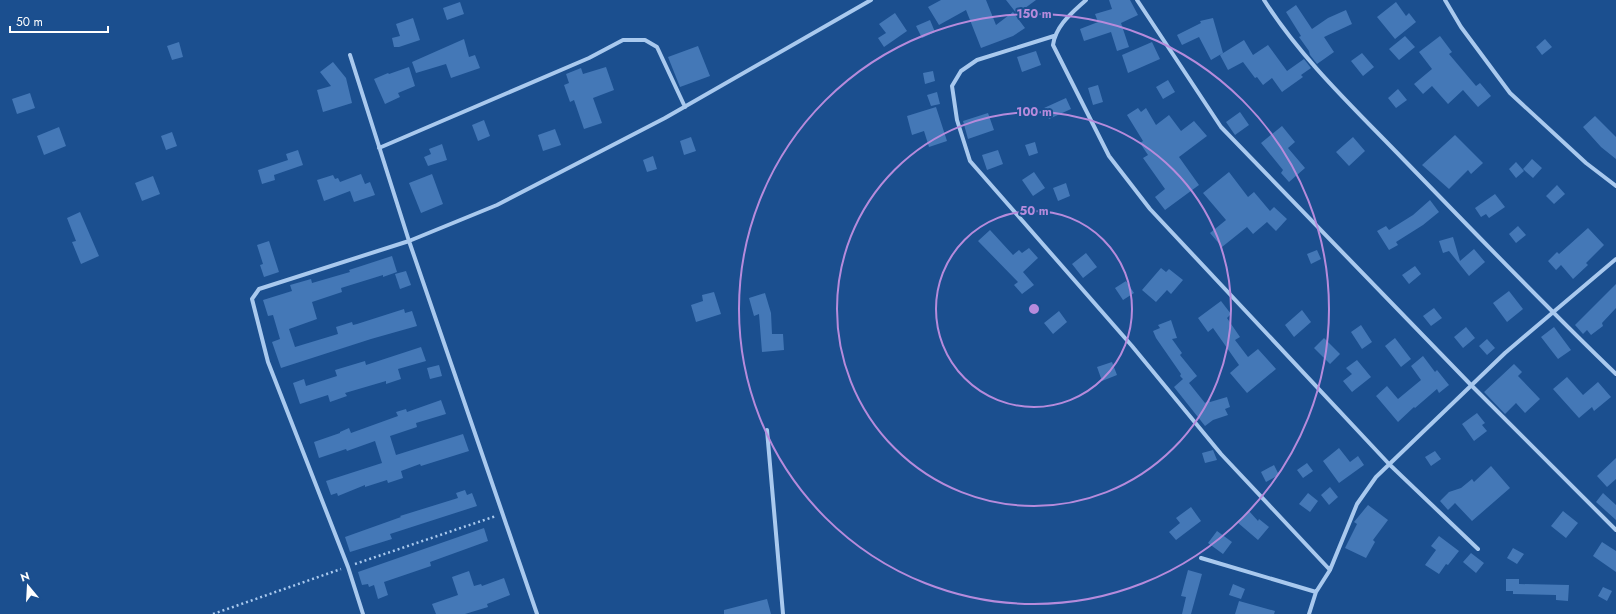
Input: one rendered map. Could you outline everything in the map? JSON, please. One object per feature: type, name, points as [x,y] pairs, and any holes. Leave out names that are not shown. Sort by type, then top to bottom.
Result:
[{"type":"street","points":[[363,614],[348,566],[268,362],[252,299],[259,289],[408,241],[497,205],[685,107],[871,0]]},
{"type":"street","points":[[1086,0],[1063,22],[1054,36],[1053,45],[1109,156],[1150,209],[1389,464],[1478,549]]},
{"type":"street","points":[[1137,0],[1221,127],[1471,385],[1616,530]]},
{"type":"street","points":[[1264,0],[1280,25],[1331,85],[1552,312],[1616,374]]},
{"type":"street","points":[[1446,0],[1461,27],[1510,93],[1586,162],[1616,186]]},
{"type":"street","points":[[1054,36],[977,60],[961,70],[952,86],[957,120],[970,160],[1132,346],[1221,454],[1330,570]]},
{"type":"street","points":[[379,148],[589,58],[623,40],[645,40],[657,47],[685,107]]},
{"type":"street","points":[[350,55],[408,241],[537,614]]},
{"type":"street","points":[[1309,614],[1316,592],[1330,570],[1357,504],[1376,477],[1505,353],[1616,259]]},
{"type":"street","points":[[767,430],[783,614]]},
{"type":"street","points":[[1201,558],[1316,592]]},
{"type":"path","points":[[213,614],[348,566],[503,514]]},
{"type":"building","points":[[941,0],[986,0],[996,25],[1013,12],[1025,28],[1013,36],[981,48],[966,10],[939,25],[928,7]]},
{"type":"building","points":[[1006,0],[1036,0],[1017,14]]},
{"type":"building","points":[[1109,0],[1130,0],[1138,15],[1121,23],[1129,47],[1117,51],[1111,32],[1084,41],[1080,29],[1098,22],[1095,14],[1112,9]]},
{"type":"building","points":[[460,2],[464,14],[447,20],[443,8]]},
{"type":"building","points":[[1396,2],[1406,16],[1409,13],[1416,22],[1395,39],[1377,17]]},
{"type":"building","points":[[1296,5],[1312,29],[1328,18],[1346,10],[1352,24],[1324,37],[1334,52],[1317,64],[1299,37],[1301,36],[1286,12]]},
{"type":"building","points":[[895,13],[907,31],[884,47],[878,38],[886,33],[879,24]]},
{"type":"building","points":[[413,18],[420,40],[399,47],[394,47],[392,38],[400,36],[396,24]]},
{"type":"building","points":[[1213,18],[1223,53],[1211,60],[1199,37],[1182,45],[1177,35],[1201,23],[1200,21]]},
{"type":"building","points":[[930,20],[935,32],[922,38],[916,26]]},
{"type":"building","points":[[1405,36],[1415,47],[1399,60],[1389,49]]},
{"type":"building","points":[[1440,36],[1452,52],[1449,54],[1476,86],[1480,83],[1491,96],[1478,107],[1463,90],[1448,104],[1432,86],[1423,94],[1414,84],[1432,69],[1419,52]]},
{"type":"building","points":[[464,39],[469,57],[475,55],[480,68],[451,78],[446,64],[416,73],[412,62]]},
{"type":"building","points":[[1545,39],[1552,47],[1542,55],[1536,47]]},
{"type":"building","points":[[1244,40],[1253,55],[1268,45],[1287,71],[1304,59],[1311,68],[1301,75],[1303,77],[1282,92],[1272,78],[1263,85],[1257,77],[1255,78],[1243,62],[1228,70],[1220,55]]},
{"type":"building","points":[[179,42],[183,57],[172,60],[167,46]]},
{"type":"building","points":[[1152,42],[1160,59],[1128,73],[1122,55]]},
{"type":"building","points":[[698,46],[710,76],[680,87],[668,57]]},
{"type":"building","points":[[1036,51],[1041,65],[1022,72],[1017,57]]},
{"type":"building","points":[[1362,53],[1374,67],[1363,76],[1351,61]]},
{"type":"building","points":[[333,62],[346,78],[352,103],[323,112],[317,90],[331,86],[320,72]]},
{"type":"building","points":[[409,67],[415,86],[398,93],[400,97],[385,104],[374,79]]},
{"type":"building","points":[[606,67],[614,90],[593,98],[602,123],[584,129],[574,100],[570,102],[564,85],[569,83],[566,74],[581,68],[583,74]]},
{"type":"building","points":[[933,71],[935,81],[925,84],[923,73]]},
{"type":"building","points":[[1168,80],[1175,92],[1163,99],[1156,87]]},
{"type":"building","points":[[1098,85],[1103,102],[1093,105],[1088,88]]},
{"type":"building","points":[[1398,89],[1407,100],[1396,108],[1388,98]]},
{"type":"building","points":[[937,92],[940,104],[931,106],[927,95]]},
{"type":"building","points":[[30,93],[35,108],[17,114],[12,99]]},
{"type":"building","points":[[1066,98],[1071,109],[1049,119],[1044,108]]},
{"type":"building","points":[[936,107],[947,141],[929,147],[924,131],[912,135],[907,116]]},
{"type":"building","points":[[1138,108],[1141,112],[1146,108],[1156,125],[1169,115],[1181,131],[1194,121],[1207,136],[1179,157],[1199,185],[1165,210],[1155,197],[1165,189],[1143,158],[1148,155],[1140,143],[1143,141],[1127,115]]},
{"type":"building","points":[[1240,112],[1249,125],[1235,135],[1226,122]]},
{"type":"building","points":[[988,113],[994,130],[968,139],[963,121]]},
{"type":"building","points":[[1595,116],[1616,137],[1616,159],[1601,147],[1583,127]]},
{"type":"building","points":[[484,120],[490,136],[478,141],[472,125]]},
{"type":"building","points":[[1282,126],[1295,142],[1288,148],[1305,168],[1289,182],[1281,173],[1283,170],[1261,143]]},
{"type":"building","points":[[59,127],[66,146],[44,155],[37,136]]},
{"type":"building","points":[[555,129],[561,145],[543,151],[538,135]]},
{"type":"building","points":[[172,132],[177,146],[166,150],[161,136]]},
{"type":"building","points":[[1455,135],[1483,163],[1471,174],[1468,170],[1449,189],[1422,165]]},
{"type":"building","points":[[691,137],[696,151],[684,155],[680,141]]},
{"type":"building","points":[[1353,137],[1365,151],[1349,166],[1336,152]]},
{"type":"building","points":[[1035,142],[1038,153],[1029,156],[1025,145]]},
{"type":"building","points":[[442,144],[447,160],[428,166],[424,157],[431,154],[429,149]]},
{"type":"building","points":[[298,150],[303,165],[274,175],[275,180],[262,184],[258,170],[288,160],[286,154]]},
{"type":"building","points":[[998,150],[1003,164],[987,170],[982,155]]},
{"type":"building","points":[[653,156],[657,169],[647,172],[643,160]]},
{"type":"building","points":[[1532,159],[1542,168],[1533,178],[1523,169]]},
{"type":"building","points":[[1516,162],[1524,171],[1516,178],[1509,169]]},
{"type":"building","points":[[1034,172],[1045,188],[1033,196],[1022,180]]},
{"type":"building","points":[[1229,172],[1248,197],[1254,192],[1270,211],[1274,207],[1287,219],[1276,231],[1267,222],[1253,234],[1247,227],[1222,247],[1210,233],[1226,220],[1203,193]]},
{"type":"building","points":[[361,174],[365,184],[370,182],[375,195],[354,202],[350,191],[324,201],[317,180],[333,175],[335,179],[338,178],[340,182]]},
{"type":"building","points":[[432,174],[443,204],[421,213],[409,183]]},
{"type":"building","points":[[153,176],[160,194],[142,201],[135,183]]},
{"type":"building","points":[[1066,183],[1070,196],[1058,201],[1053,188]]},
{"type":"building","points":[[1557,185],[1565,194],[1554,204],[1546,196]]},
{"type":"building","points":[[1495,194],[1505,207],[1489,218],[1486,214],[1481,217],[1475,208]]},
{"type":"building","points":[[1430,200],[1439,212],[1423,225],[1396,242],[1398,245],[1389,250],[1377,231],[1386,226],[1389,230],[1413,215]]},
{"type":"building","points":[[80,212],[99,256],[81,264],[72,242],[76,241],[67,218]]},
{"type":"building","points":[[1518,226],[1526,235],[1516,243],[1509,234]]},
{"type":"building","points":[[1588,228],[1604,245],[1586,263],[1588,265],[1573,279],[1561,265],[1556,270],[1548,261],[1557,252],[1559,254]]},
{"type":"building","points":[[990,230],[1013,255],[1019,250],[1022,253],[1029,248],[1038,258],[1023,272],[1034,285],[1022,294],[1014,285],[1018,282],[978,241]]},
{"type":"building","points":[[1453,237],[1460,261],[1474,249],[1485,262],[1469,276],[1449,251],[1443,253],[1439,241]]},
{"type":"building","points":[[269,241],[279,272],[264,277],[260,265],[263,264],[257,245]]},
{"type":"building","points":[[1317,250],[1321,259],[1311,264],[1307,254]]},
{"type":"building","points":[[1086,253],[1097,267],[1083,278],[1072,264]]},
{"type":"building","points":[[392,256],[397,272],[341,288],[342,292],[312,302],[317,319],[289,329],[295,347],[338,334],[336,327],[352,322],[353,325],[357,324],[404,309],[405,313],[412,311],[417,326],[281,368],[272,342],[280,339],[273,315],[268,316],[263,300],[292,291],[290,285],[311,279],[312,283],[350,272],[349,270]]},
{"type":"building","points":[[1415,266],[1421,274],[1409,284],[1402,275]]},
{"type":"building","points":[[1161,268],[1166,272],[1169,269],[1183,280],[1171,294],[1167,290],[1156,302],[1142,290]]},
{"type":"building","points":[[406,271],[411,285],[400,289],[395,274]]},
{"type":"building","points":[[1126,281],[1134,293],[1123,300],[1115,288]]},
{"type":"building","points":[[1616,284],[1616,308],[1602,323],[1603,326],[1591,335],[1587,330],[1583,334],[1575,325]]},
{"type":"building","points":[[1509,291],[1523,309],[1507,322],[1493,303]]},
{"type":"building","points":[[714,292],[721,314],[696,322],[691,305],[703,301],[702,295]]},
{"type":"building","points":[[765,293],[771,313],[772,334],[783,334],[784,350],[762,352],[759,314],[754,316],[749,298]]},
{"type":"building","points":[[1221,301],[1231,314],[1227,318],[1240,337],[1235,340],[1248,357],[1258,349],[1276,369],[1247,393],[1230,373],[1239,365],[1213,328],[1208,332],[1198,318]]},
{"type":"building","points":[[1434,308],[1442,318],[1431,326],[1423,316]]},
{"type":"building","points":[[1302,310],[1311,322],[1294,337],[1285,325]]},
{"type":"building","points":[[1059,311],[1067,322],[1053,334],[1044,323]]},
{"type":"building","points":[[1171,320],[1177,338],[1172,339],[1182,353],[1180,355],[1197,376],[1189,383],[1205,403],[1209,400],[1210,402],[1227,397],[1230,407],[1225,409],[1228,415],[1213,420],[1205,426],[1174,387],[1183,379],[1153,331],[1160,328],[1158,325]]},
{"type":"building","points":[[1361,325],[1372,342],[1362,349],[1351,332]]},
{"type":"building","points":[[1466,327],[1475,338],[1463,348],[1454,337]]},
{"type":"building","points":[[1554,327],[1571,350],[1558,359],[1541,337]]},
{"type":"building","points":[[1324,338],[1340,354],[1330,364],[1314,348]]},
{"type":"building","points":[[1395,338],[1411,359],[1401,367],[1385,346]]},
{"type":"building","points":[[1487,339],[1495,348],[1487,355],[1479,346]]},
{"type":"building","points":[[421,347],[426,361],[398,369],[401,379],[386,384],[386,381],[345,393],[347,396],[330,402],[328,395],[300,404],[293,383],[304,379],[306,386],[337,376],[335,370],[365,361],[366,365]]},
{"type":"building","points":[[1423,356],[1435,372],[1437,370],[1449,385],[1439,393],[1437,389],[1398,422],[1376,396],[1387,386],[1398,399],[1421,380],[1411,366]]},
{"type":"building","points":[[1357,360],[1371,377],[1352,392],[1343,381],[1352,374],[1346,368]]},
{"type":"building","points":[[1112,362],[1117,375],[1102,381],[1097,367]]},
{"type":"building","points":[[1514,364],[1522,372],[1518,376],[1540,399],[1525,413],[1516,403],[1505,414],[1484,392]]},
{"type":"building","points":[[439,365],[442,376],[430,379],[427,368]]},
{"type":"building","points":[[1567,377],[1583,395],[1598,382],[1611,397],[1594,411],[1592,407],[1579,418],[1553,389]]},
{"type":"building","points":[[441,400],[446,414],[416,423],[417,427],[390,436],[396,455],[463,434],[469,451],[421,466],[420,464],[401,471],[403,478],[388,483],[387,480],[365,487],[365,485],[338,496],[337,493],[331,495],[326,481],[382,463],[375,441],[347,451],[346,449],[319,458],[314,442],[340,433],[349,428],[351,433],[398,416],[396,412],[406,409],[407,412]]},
{"type":"building","points":[[1477,413],[1485,423],[1482,425],[1487,431],[1474,441],[1462,424]]},
{"type":"building","points":[[1339,448],[1350,462],[1358,456],[1364,465],[1339,483],[1323,461]]},
{"type":"building","points":[[1213,450],[1217,460],[1205,463],[1202,453]]},
{"type":"building","points":[[1435,451],[1441,459],[1431,466],[1425,457]]},
{"type":"building","points":[[1616,458],[1616,479],[1607,487],[1597,476]]},
{"type":"building","points":[[1307,463],[1313,471],[1303,478],[1297,470]]},
{"type":"building","points":[[1274,465],[1279,475],[1266,482],[1261,472]]},
{"type":"building","points":[[1491,466],[1510,488],[1472,521],[1455,503],[1448,510],[1440,501],[1449,492],[1461,488],[1472,479],[1474,482]]},
{"type":"building","points":[[1330,487],[1338,497],[1329,505],[1321,495]]},
{"type":"building","points":[[465,490],[467,495],[472,493],[477,506],[390,534],[392,539],[350,552],[345,537],[401,517],[400,516],[458,498],[456,493]]},
{"type":"building","points":[[1308,493],[1318,501],[1310,512],[1299,504]]},
{"type":"building","points":[[1603,493],[1616,505],[1616,520],[1596,502]]},
{"type":"building","points":[[1368,505],[1388,520],[1373,540],[1375,542],[1366,558],[1345,548],[1357,524],[1354,522]]},
{"type":"building","points":[[1191,507],[1201,521],[1176,540],[1169,532],[1180,523],[1176,518]]},
{"type":"building","points":[[1249,511],[1258,521],[1259,519],[1269,527],[1258,540],[1237,522]]},
{"type":"building","points":[[1563,511],[1578,523],[1566,538],[1551,526]]},
{"type":"building","points":[[484,528],[488,541],[430,562],[431,566],[384,582],[388,595],[378,599],[374,585],[369,587],[368,584],[362,585],[358,572]]},
{"type":"building","points":[[1217,531],[1232,542],[1223,554],[1208,543]]},
{"type":"building","points":[[1439,536],[1459,551],[1448,565],[1446,564],[1439,574],[1425,565],[1436,550],[1431,546]]},
{"type":"building","points":[[1602,542],[1616,551],[1616,572],[1593,556]]},
{"type":"building","points":[[1513,548],[1524,554],[1517,564],[1507,558]]},
{"type":"building","points":[[1471,553],[1484,563],[1476,573],[1463,562]]},
{"type":"building","points":[[1188,570],[1202,574],[1191,614],[1182,614],[1186,597],[1181,596]]},
{"type":"building","points":[[469,571],[474,586],[481,584],[482,586],[504,578],[510,595],[487,604],[488,607],[465,614],[436,614],[432,604],[458,595],[452,577]]},
{"type":"building","points":[[1506,579],[1519,579],[1519,584],[1569,585],[1568,601],[1556,600],[1556,595],[1513,594],[1513,591],[1506,591]]},
{"type":"building","points":[[1233,584],[1245,589],[1241,599],[1229,595]]},
{"type":"building","points":[[1603,587],[1612,591],[1607,601],[1598,596]]},
{"type":"building","points":[[767,599],[771,614],[724,614],[724,610]]},
{"type":"building","points":[[1239,601],[1275,611],[1274,614],[1235,614]]}]
